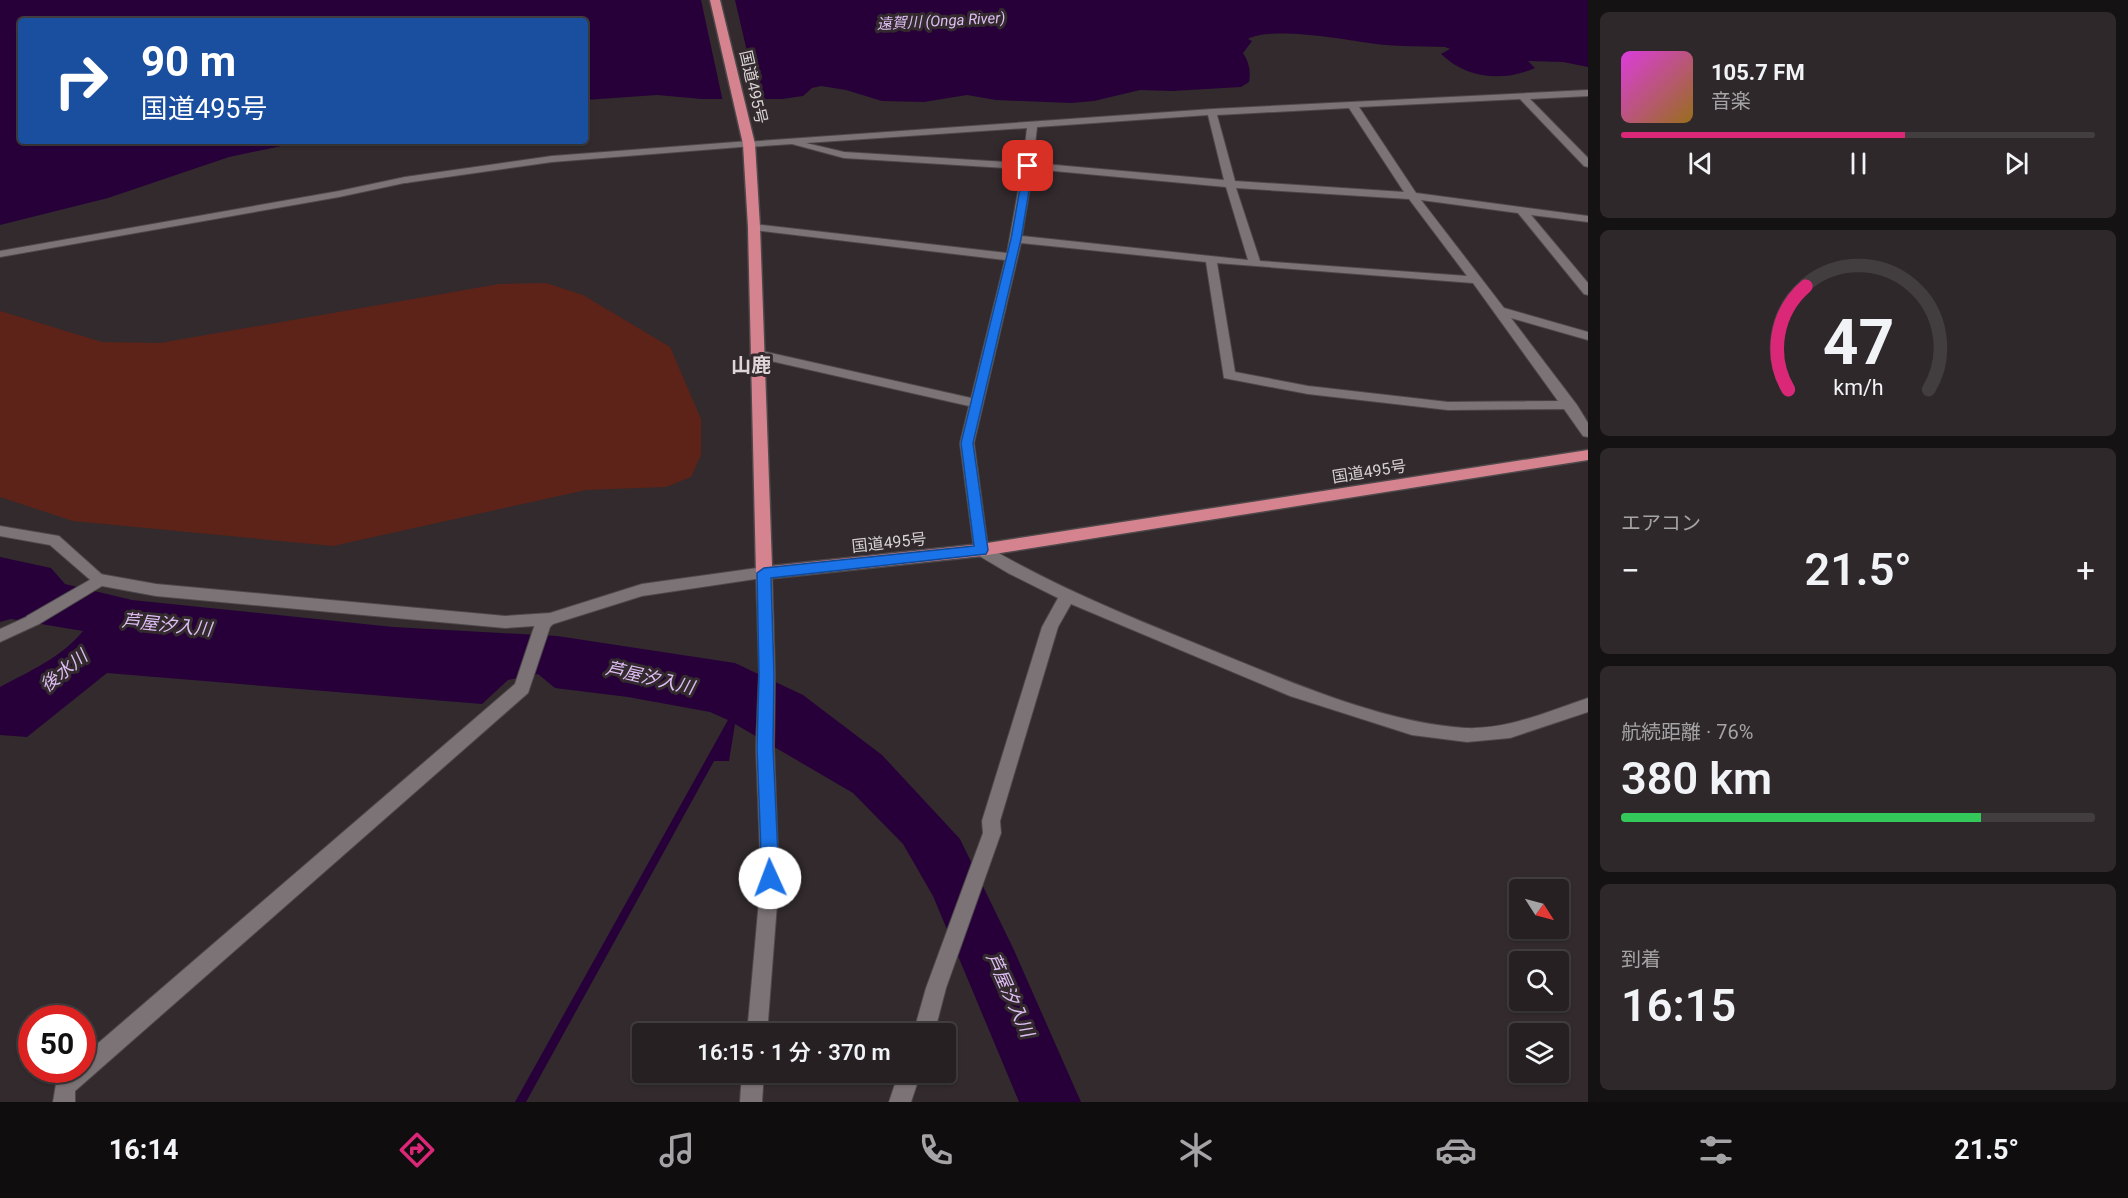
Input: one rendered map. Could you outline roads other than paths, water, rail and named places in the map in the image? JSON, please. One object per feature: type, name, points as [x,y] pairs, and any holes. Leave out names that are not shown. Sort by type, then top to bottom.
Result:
[{"type":"highway","name":"国道495号","points":[[715,0],[749,144],[754,227],[764,573],[981,550],[1588,454]]},
{"type":"street","points":[[0,254],[339,194],[405,180],[552,159],[1212,112],[1588,93]]},
{"type":"street","points":[[1523,97],[1588,164]]},
{"type":"street","points":[[1353,106],[1412,196],[1570,405],[1588,433]]},
{"type":"street","points":[[1212,112],[1230,184],[1255,264]]},
{"type":"street","points":[[1032,124],[1028,166],[1016,239],[967,443],[981,550],[1102,612],[1296,691],[1412,728],[1467,735],[1510,731],[1588,705]]},
{"type":"street","points":[[781,141],[844,155],[1028,166],[1230,184],[1412,196],[1588,219]]},
{"type":"street","points":[[1523,212],[1588,291]]},
{"type":"street","points":[[754,227],[1011,257]]},
{"type":"street","points":[[1016,239],[1255,264],[1476,280]]},
{"type":"street","points":[[1211,260],[1229,375],[1308,390],[1448,406],[1570,405]]},
{"type":"street","points":[[1500,311],[1588,336]]},
{"type":"street","points":[[758,354],[976,403]]},
{"type":"street","points":[[0,531],[54,540],[96,583]]},
{"type":"street","points":[[0,636],[33,620],[96,583],[505,622],[546,622],[642,590],[764,573],[767,674],[765,747],[770,878],[758,1023]]},
{"type":"street","points":[[927,1023],[936,988],[992,833],[991,821],[1046,639],[1067,596]]},
{"type":"street","points":[[64,1102],[65,1086],[522,688],[546,622]]},
{"type":"street","points":[[751,1102],[752,1083]]},
{"type":"street","points":[[900,1102],[906,1083]]},
{"type":"water","name":"遠賀川 (Onga River)","points":[[0,0],[1588,0],[1588,67],[1563,62],[1528,61],[1535,68],[1510,75],[1486,76],[1462,69],[1451,62],[1441,54],[1450,49],[1445,47],[1383,45],[1320,36],[1271,34],[1248,39],[1252,41],[1243,53],[1249,67],[1249,82],[1241,87],[1172,91],[1140,90],[1094,101],[1071,103],[996,100],[967,95],[924,102],[882,101],[846,90],[821,86],[812,88],[803,96],[782,99],[702,99],[657,95],[588,100],[588,18],[18,18],[18,144],[291,144],[229,157],[108,198],[0,225]]},
{"type":"water","points":[[0,557],[51,568],[65,584],[132,600],[393,627],[557,636],[735,663],[803,695],[882,755],[960,839],[1013,948],[1081,1102],[1019,1102],[933,896],[903,844],[853,793],[735,724],[729,761],[714,761],[526,1102],[515,1102],[728,720],[710,712],[628,697],[555,688],[538,674],[508,680],[482,704],[107,673],[27,737],[0,735],[0,687],[55,656],[83,631],[11,619],[0,622]]},
{"type":"district","name":"山鹿","points":[[751,365]]},
{"type":"water label","name":"芦屋汐入川","points":[[167,625]]},
{"type":"water label","name":"後水川","points":[[64,671]]},
{"type":"water label","name":"芦屋汐入川","points":[[650,678]]},
{"type":"water label","name":"芦屋汐入川","points":[[1010,995]]}]
